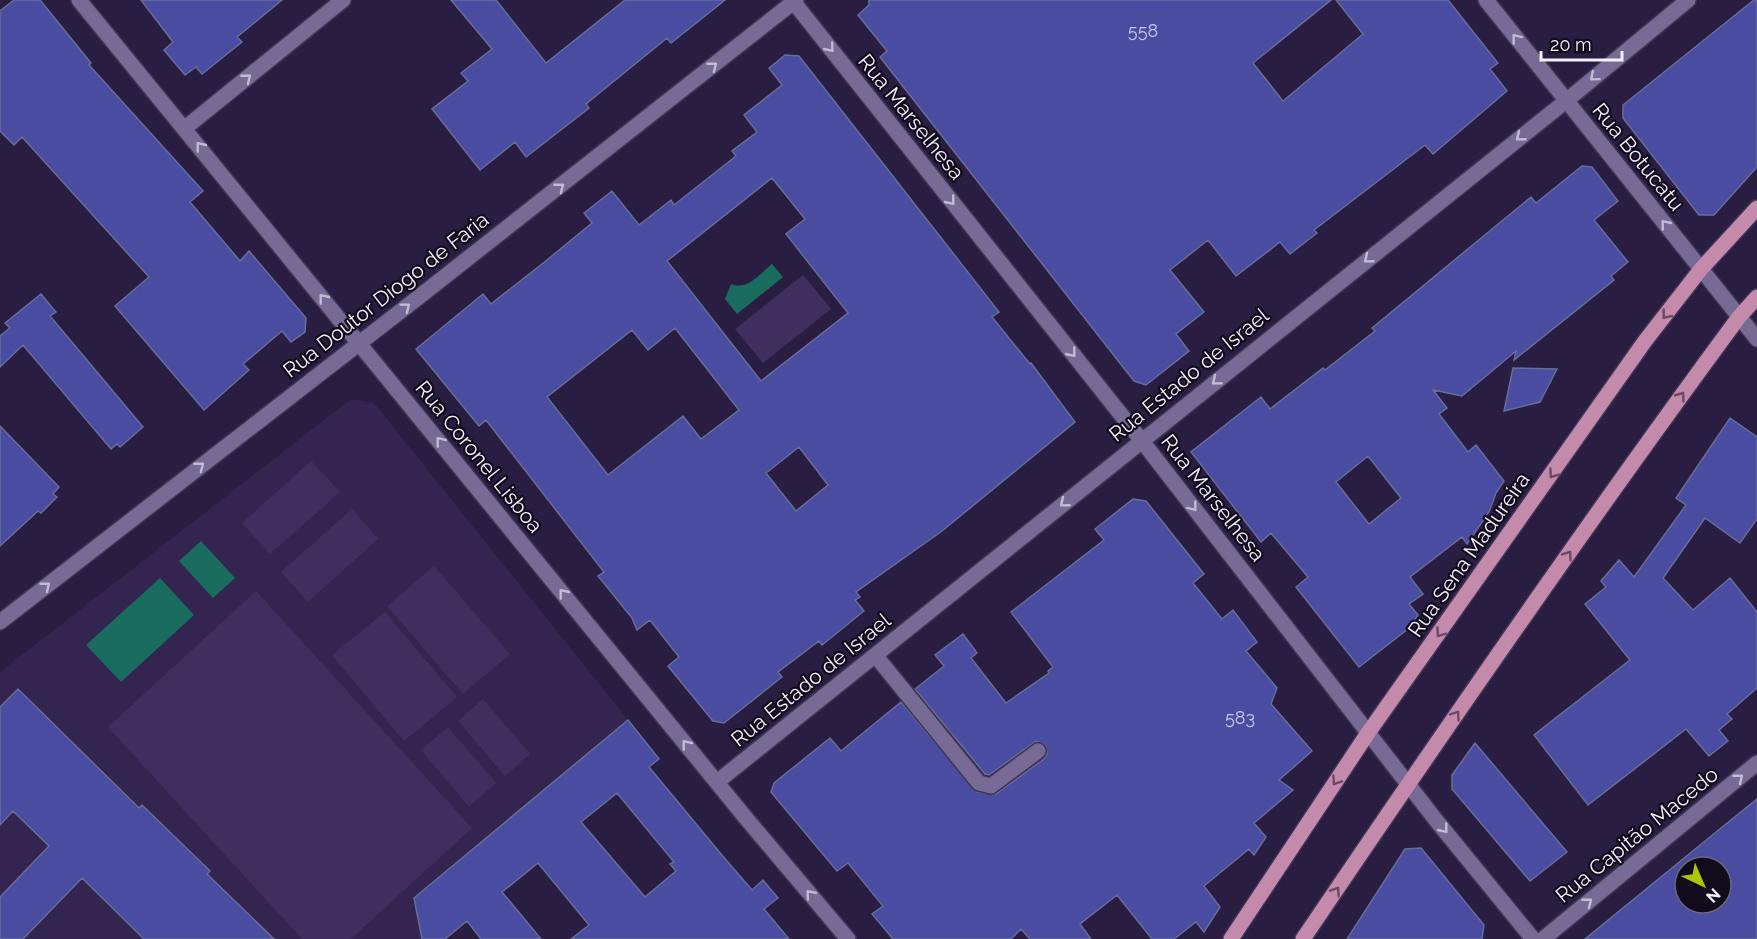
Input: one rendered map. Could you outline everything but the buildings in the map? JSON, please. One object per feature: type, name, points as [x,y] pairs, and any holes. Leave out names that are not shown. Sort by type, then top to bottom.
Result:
[{"type":"main road","name":"Rua Sena Madureira","points":[[1231,939],[1368,733],[1645,341],[1701,269],[1757,208]]},
{"type":"main road","points":[[1303,939],[1408,783],[1646,443],[1739,317],[1757,297]]},
{"type":"street","name":"Rua Coronel Lisboa","points":[[79,0],[717,782],[848,939]]},
{"type":"street","points":[[185,128],[343,0]]},
{"type":"street","name":"Rua Botucatu","points":[[1486,0],[1757,339]]},
{"type":"street","name":"Rua Estado de Israel","points":[[717,782],[1566,101],[1688,0]]},
{"type":"street","name":"Rua Doutor Diogo de Faria","points":[[0,622],[360,343],[794,1]]},
{"type":"street","name":"Rua Marselhesa","points":[[794,1],[1142,441],[1368,733],[1533,939]]},
{"type":"street","points":[[875,655],[979,783],[991,786],[1001,781],[1038,751]]},
{"type":"street","name":"Rua Capitão Macedo","points":[[1543,939],[1757,763]]},
{"type":"shaded area","points":[[772,264],[783,277],[737,314],[725,299],[731,284],[737,286],[748,283]]},
{"type":"shaded area","points":[[803,275],[831,309],[763,363],[735,329]]},
{"type":"shaded area","points":[[351,399],[374,403],[628,720],[414,897],[422,939],[0,939],[0,672]]},
{"type":"shaded area","points":[[311,461],[340,492],[270,554],[242,523]]},
{"type":"shaded area","points":[[352,509],[378,539],[308,602],[281,572]]},
{"type":"shaded area","points":[[201,541],[235,578],[213,598],[179,561]]},
{"type":"shaded area","points":[[434,566],[510,654],[463,694],[387,606]]},
{"type":"shaded area","points":[[160,578],[194,615],[121,682],[86,645]]},
{"type":"shaded area","points":[[256,591],[472,828],[351,939],[302,939],[108,727]]},
{"type":"shaded area","points":[[385,612],[457,697],[404,741],[332,655]]},
{"type":"shaded area","points":[[483,699],[530,754],[505,776],[458,721]]},
{"type":"shaded area","points":[[448,727],[496,783],[469,807],[421,750]]}]
